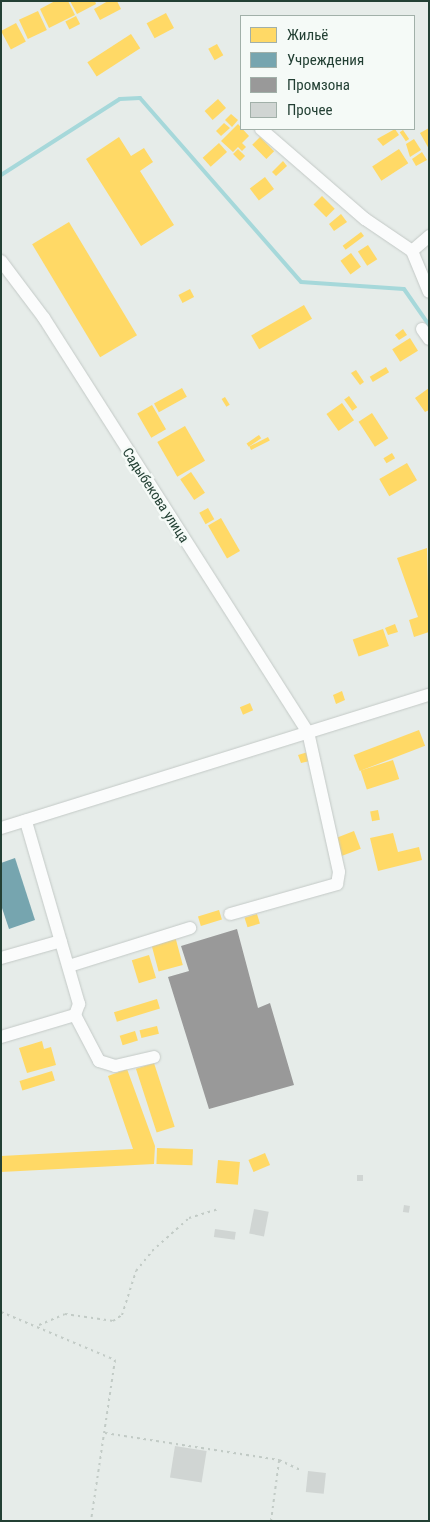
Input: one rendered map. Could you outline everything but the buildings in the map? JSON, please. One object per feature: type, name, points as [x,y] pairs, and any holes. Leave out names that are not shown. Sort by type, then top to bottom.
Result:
[{"type":"street","points":[[262,130],[366,219],[412,251],[429,292]]},
{"type":"street","points":[[412,251],[429,236]]},
{"type":"street","name":"Садыбекова улица","points":[[1,260],[44,318],[308,732]]},
{"type":"street","points":[[1,828],[429,695]]},
{"type":"street","points":[[230,914],[337,884],[339,872],[308,732]]},
{"type":"street","points":[[26,820],[79,1004],[75,1015],[99,1061],[114,1066],[154,1057]]},
{"type":"street","points":[[69,966],[190,928]]},
{"type":"street","points":[[1,958],[61,941]]},
{"type":"street","points":[[1,1037],[75,1015]]},
{"type":"path","points":[[39,1325],[65,1314],[113,1321],[122,1315],[136,1271],[152,1250],[189,1218],[218,1209]]},
{"type":"path","points":[[1,1312],[39,1325],[115,1360],[91,1521]]},
{"type":"path","points":[[105,1433],[279,1460],[300,1470]]},
{"type":"path","points":[[271,1521],[279,1460]]},
{"type":"waterway","points":[[1,175],[120,99],[140,98],[301,282],[404,289],[429,325]]}]
